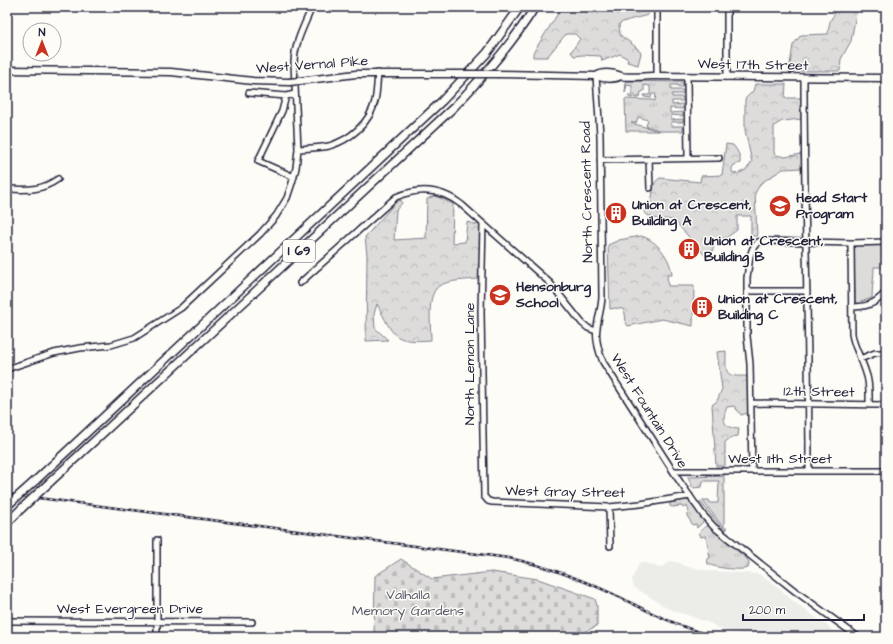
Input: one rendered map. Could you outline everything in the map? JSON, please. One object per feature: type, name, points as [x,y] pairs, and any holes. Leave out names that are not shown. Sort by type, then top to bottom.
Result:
[{"type":"highway","name":"I 69","points":[[7,506],[442,101],[487,53],[520,7]]},
{"type":"highway","name":"I 69","points":[[7,522],[453,108],[494,64],[535,7]]},
{"type":"main road","name":"West Vernal Pike","points":[[7,70],[171,72],[247,81],[289,82],[339,75],[378,73],[596,76]]},
{"type":"main road","name":"West 17th Street","points":[[596,76],[601,78],[616,78],[621,76],[886,78]]},
{"type":"street","points":[[7,368],[54,353],[80,348],[111,345],[141,335],[181,308],[269,225],[287,198],[294,177],[298,149],[294,52],[298,38],[312,7]]},
{"type":"street","points":[[656,7],[657,76]]},
{"type":"street","points":[[727,7],[727,77]]},
{"type":"street","points":[[298,149],[331,145],[343,140],[356,131],[372,110],[376,97],[378,73]]},
{"type":"street","name":"North Crescent Road","points":[[596,76],[600,160],[602,296],[601,310],[596,331]]},
{"type":"street","points":[[687,77],[688,158]]},
{"type":"street","points":[[804,78],[805,201],[808,291],[809,471]]},
{"type":"street","points":[[249,93],[286,96],[295,94]]},
{"type":"street","points":[[286,96],[282,111],[258,161],[294,177]]},
{"type":"street","points":[[600,160],[719,158]]},
{"type":"street","points":[[649,159],[650,188]]},
{"type":"street","points":[[7,190],[40,189],[50,185],[58,179]]},
{"type":"street","points":[[300,283],[396,197],[407,193],[425,190],[447,195],[462,205],[550,283],[579,320],[588,328],[596,331]]},
{"type":"street","name":"North Lemon Lane","points":[[483,224],[481,268],[482,437],[484,496],[488,502]]},
{"type":"street","points":[[752,471],[750,358],[747,336],[747,278],[750,256],[756,244],[764,241],[851,243],[886,242]]},
{"type":"street","points":[[851,243],[852,334],[855,347],[866,374],[869,405]]},
{"type":"street","points":[[748,291],[808,291]]},
{"type":"street","points":[[852,307],[866,306],[879,300],[885,293]]},
{"type":"street","name":"West Fountain Drive","points":[[596,331],[599,352],[607,369],[703,515],[714,527],[858,637]]},
{"type":"street","points":[[860,359],[875,353],[886,353]]},
{"type":"street","name":"12th Street","points":[[751,402],[886,405]]},
{"type":"street","name":"West 11th Street","points":[[674,471],[886,471]]},
{"type":"street","name":"West Gray Street","points":[[488,502],[609,507],[690,496]]},
{"type":"street","points":[[609,507],[610,546]]},
{"type":"street","points":[[157,540],[157,637]]},
{"type":"street","name":"West Evergreen Drive","points":[[7,621],[252,622]]},
{"type":"shaded area","points":[[670,561],[680,563],[684,566],[710,571],[759,574],[833,631],[798,637],[753,637],[720,629],[710,623],[669,609],[634,587],[632,580],[639,563],[643,562],[660,568]]},
{"type":"green space","points":[[562,7],[648,7],[648,15],[619,24],[620,35],[636,47],[641,53],[638,65],[627,62],[628,59],[620,54],[602,61],[601,56],[574,56],[571,52],[580,39],[575,34],[566,34],[547,57],[533,57],[533,53]]},
{"type":"green space","points":[[834,7],[855,7],[856,14],[851,41],[841,59],[840,71],[789,71],[793,45],[801,35],[828,34],[830,21],[834,15]]},
{"type":"green space","points":[[626,81],[683,82],[683,87],[671,85],[671,90],[683,90],[683,94],[672,94],[672,97],[683,97],[683,101],[672,101],[672,105],[683,104],[683,109],[670,108],[670,113],[683,112],[683,116],[671,115],[671,120],[683,119],[683,122],[671,122],[671,126],[683,126],[683,131],[662,131],[646,126],[648,120],[638,117],[636,123],[631,123],[659,131],[626,131],[625,99],[655,101],[656,94],[652,94],[651,98],[644,97],[644,95],[650,95],[650,86],[644,85],[644,91],[641,92],[640,97],[635,98],[635,94],[633,94],[632,98],[629,97],[628,95],[632,95],[632,86],[627,85],[625,93]]},
{"type":"green space","points":[[755,84],[786,84],[785,98],[802,98],[802,119],[782,121],[774,126],[774,153],[785,157],[801,154],[802,168],[783,169],[761,183],[755,193],[757,236],[751,236],[751,216],[737,216],[737,230],[726,238],[716,241],[709,260],[674,220],[657,219],[645,214],[644,210],[651,202],[654,184],[660,178],[700,182],[701,176],[722,175],[726,144],[733,145],[740,158],[740,163],[734,165],[732,172],[737,174],[746,170],[752,162],[745,130],[745,99],[753,91]]},
{"type":"green space","points":[[434,196],[453,204],[452,243],[465,242],[467,222],[482,226],[479,279],[443,284],[435,290],[432,296],[430,311],[431,340],[408,340],[396,335],[387,324],[377,304],[374,314],[375,328],[388,340],[366,341],[367,255],[365,237],[396,202],[401,200],[402,203],[396,210],[394,240],[426,238],[427,199]]},
{"type":"green space","points":[[641,236],[647,238],[658,246],[666,257],[672,275],[667,275],[668,286],[694,286],[693,326],[662,319],[628,326],[623,309],[610,309],[608,245],[619,240]]},
{"type":"green space","points":[[854,244],[886,244],[886,267],[874,267],[872,298],[858,303],[855,302]]},
{"type":"green space","points":[[726,351],[726,369],[728,372],[734,376],[747,376],[748,413],[741,415],[734,406],[727,407],[724,416],[725,423],[730,427],[739,429],[738,436],[732,437],[725,442],[725,466],[716,466],[712,405],[717,401],[722,389],[717,352]]},
{"type":"green space","points":[[710,473],[724,473],[724,528],[727,528],[725,530],[713,524],[699,505],[700,501],[722,528],[723,527],[702,500],[709,500],[710,503],[718,503],[719,481],[703,481],[702,487],[693,488],[687,477],[723,476],[706,476],[710,475]]},
{"type":"green space","points":[[685,500],[689,501],[704,521],[697,528],[696,524],[693,525],[687,516],[689,511],[687,506],[683,508],[682,506],[670,506],[670,503]]},
{"type":"green space","points":[[707,525],[748,560],[748,568],[728,569],[708,564],[707,559],[710,558],[706,536],[701,537],[699,532]]},
{"type":"green space","name":"Valhalla Memory Gardens","points":[[401,559],[432,579],[492,572],[538,579],[595,599],[597,606],[597,626],[573,637],[374,637],[375,576]]},
{"type":"railway","points":[[7,494],[509,558],[576,578],[677,624],[716,637]]},
{"type":"place","name":"Head Start Program","points":[[780,206]]},
{"type":"place","name":"Union at Crescent, Building A","points":[[616,213]]},
{"type":"place","name":"Union at Crescent, Building B","points":[[689,249]]},
{"type":"place","name":"Hensonburg School","points":[[500,295]]},
{"type":"place","name":"Union at Crescent, Building C","points":[[702,307]]}]
